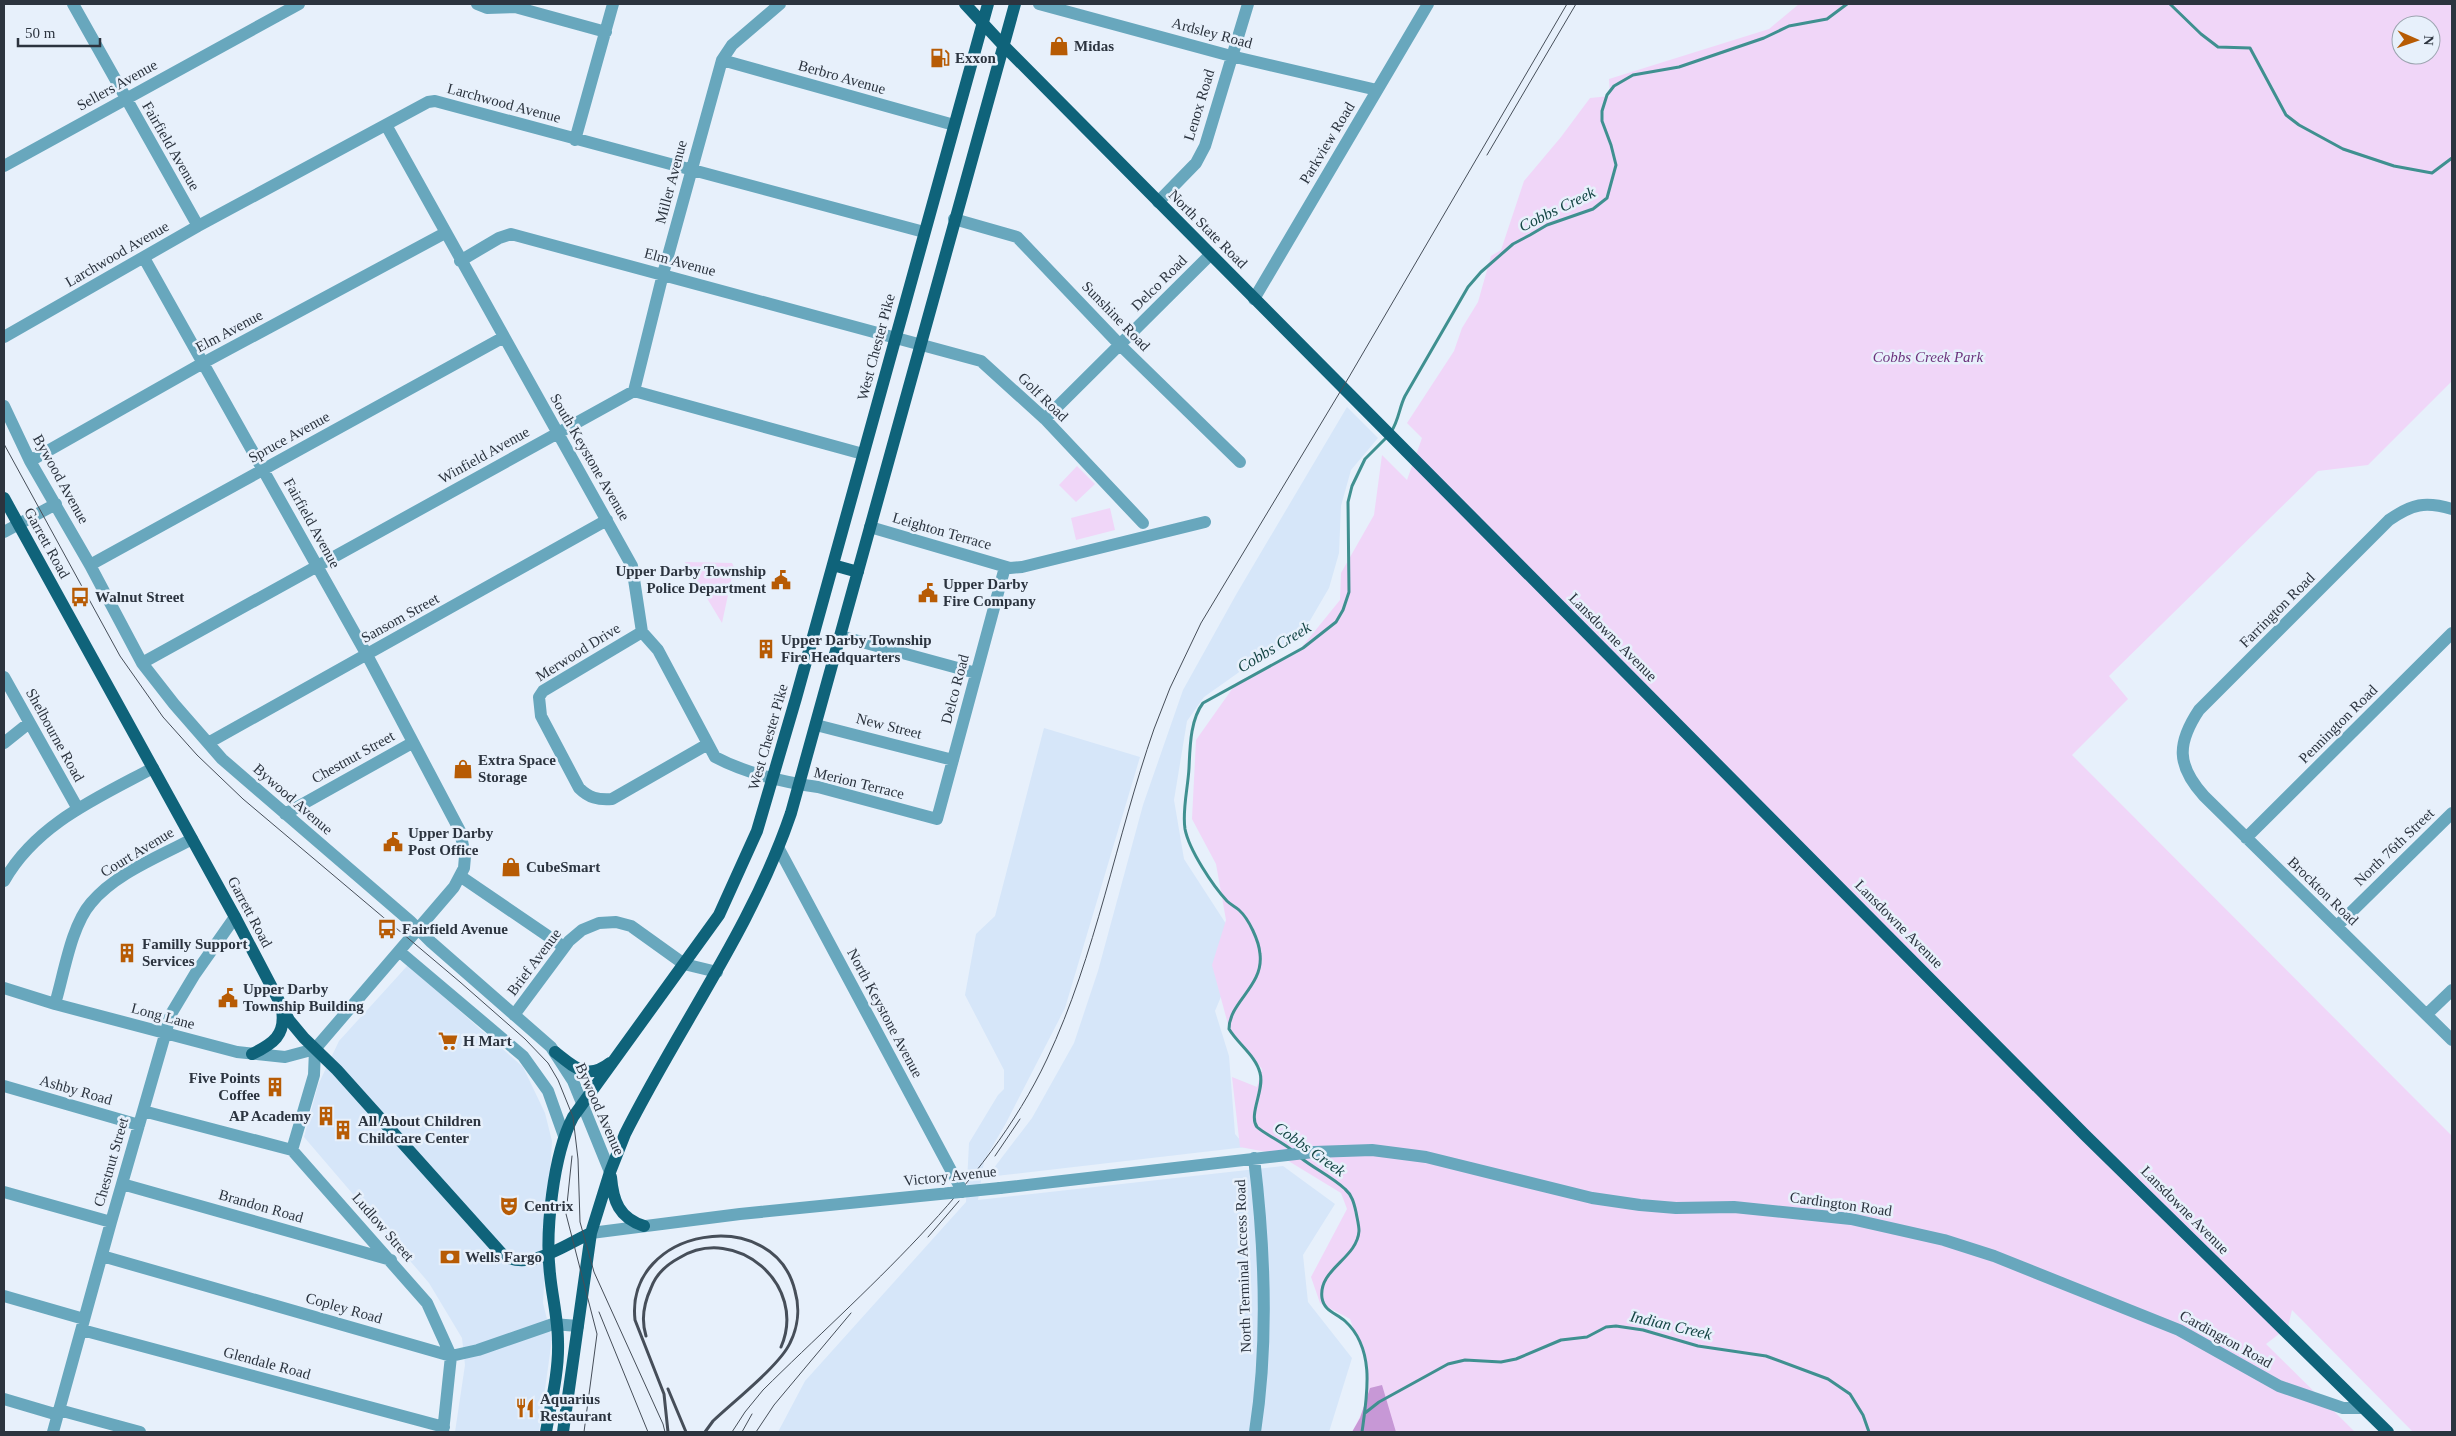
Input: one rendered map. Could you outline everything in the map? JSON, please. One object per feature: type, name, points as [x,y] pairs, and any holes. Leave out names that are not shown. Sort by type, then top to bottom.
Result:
[{"type":"main road","name":"North State Road","points":[[965,4],[1210,255],[1391,436]]},
{"type":"main road","name":"West Chester Pike","points":[[546,1432],[558,1346],[549,1253],[550,1223],[564,1136],[582,1104],[711,926],[728,897],[757,831],[833,565],[988,4]]},
{"type":"main road","points":[[563,1432],[591,1233],[610,1172],[634,1117],[752,908],[779,849],[816,725],[1014,4]]},
{"type":"main road","name":"Lansdowne Avenue","points":[[1391,436],[2086,1135],[2388,1432]]},
{"type":"main road","name":"Garrett Road","points":[[4,498],[235,917],[282,1008],[297,1030],[337,1070],[498,1252],[508,1258],[519,1261],[536,1259],[591,1233]]},
{"type":"main road","points":[[833,565],[858,572]]},
{"type":"main road","points":[[252,1054],[273,1044],[280,1035],[284,1020],[282,1008]]},
{"type":"main road","points":[[555,1052],[575,1068],[586,1072],[599,1071],[614,1060]]},
{"type":"main road","points":[[610,1172],[613,1196],[620,1211],[633,1222],[644,1226]]},
{"type":"street","name":"Fairfield Avenue","points":[[73,4],[198,226]]},
{"type":"street","name":"Sellers Avenue","points":[[4,166],[299,4]]},
{"type":"street","points":[[477,4],[486,8],[515,7],[606,32]]},
{"type":"street","points":[[575,140],[613,4]]},
{"type":"street","name":"Miller Avenue","points":[[634,391],[663,274],[722,60],[732,45],[780,4]]},
{"type":"street","name":"Ardsley Road","points":[[1039,4],[1231,56],[1377,90]]},
{"type":"street","name":"Lenox Road","points":[[1158,202],[1196,163],[1205,146],[1248,4]]},
{"type":"street","name":"Parkview Road","points":[[1254,299],[1428,4]]},
{"type":"street","name":"Berbro Avenue","points":[[722,60],[954,125]]},
{"type":"street","name":"Larchwood Avenue","points":[[4,337],[198,226],[428,102],[434,101],[924,232]]},
{"type":"street","name":"South Keystone Avenue","points":[[386,125],[460,261],[632,566],[642,632]]},
{"type":"street","name":"Sunshine Road","points":[[954,220],[1017,237],[1120,344],[1240,462]]},
{"type":"street","name":"Elm Avenue","points":[[30,461],[203,363],[445,233]]},
{"type":"street","name":"Elm Avenue","points":[[460,261],[499,238],[511,234],[895,338]]},
{"type":"street","name":"Delco Road","points":[[1044,419],[1210,255]]},
{"type":"street","name":"Fairfield Avenue","points":[[144,258],[367,655],[460,832],[465,856],[460,876],[448,897],[315,1049]]},
{"type":"street","name":"Spruce Avenue","points":[[90,565],[504,337]]},
{"type":"street","name":"Golf Road","points":[[895,338],[981,361],[1044,419],[1142,523]]},
{"type":"street","points":[[634,391],[863,454]]},
{"type":"street","name":"Winfield Avenue","points":[[142,663],[634,391]]},
{"type":"street","name":"Bywood Avenue","points":[[4,406],[30,461],[90,565],[142,663],[222,759],[419,930],[555,1052],[567,1068],[610,1172]]},
{"type":"street","points":[[4,532],[56,504]]},
{"type":"street","name":"Farrington Road","points":[[2183,757],[2182,750],[2186,730],[2199,710],[2389,520],[2405,509],[2420,504],[2452,509]]},
{"type":"street","name":"Sansom Street","points":[[208,743],[607,520]]},
{"type":"street","points":[[1006,567],[1022,567],[1206,522]]},
{"type":"street","name":"Leighton Terrace","points":[[870,527],[1006,567]]},
{"type":"street","name":"Delco Road","points":[[937,819],[1006,567]]},
{"type":"street","points":[[642,632],[658,650],[715,757],[773,779]]},
{"type":"street","name":"Merwood Drive","points":[[642,632],[543,691],[539,697],[541,716],[579,788],[585,795],[595,799],[612,799],[708,744]]},
{"type":"street","name":"Pennington Road","points":[[2246,838],[2452,633]]},
{"type":"street","points":[[840,636],[976,673]]},
{"type":"street","name":"Shelbourne Road","points":[[4,677],[78,809]]},
{"type":"street","points":[[4,743],[29,723]]},
{"type":"street","name":"New Street","points":[[816,725],[953,760]]},
{"type":"street","name":"Chestnut Street","points":[[284,814],[412,743]]},
{"type":"street","name":"Brockton Road","points":[[2183,757],[2186,771],[2194,784],[2246,838],[2452,1040]]},
{"type":"street","points":[[4,882],[17,859],[30,845],[78,809],[153,768]]},
{"type":"street","name":"Merion Terrace","points":[[773,779],[818,787],[937,819]]},
{"type":"street","name":"North 76th Street","points":[[2337,926],[2452,813]]},
{"type":"street","name":"Court Avenue","points":[[55,1004],[73,940],[81,919],[91,903],[124,877],[192,839]]},
{"type":"street","name":"North Keystone Avenue","points":[[779,849],[954,1176],[956,1192]]},
{"type":"street","points":[[460,876],[564,947]]},
{"type":"street","name":"Chestnut Street","points":[[53,1432],[110,1222],[171,1014],[195,974],[235,917]]},
{"type":"street","name":"Brief Avenue","points":[[514,1015],[564,947],[575,935],[590,926],[616,922],[637,930],[684,964],[716,972]]},
{"type":"street","points":[[400,952],[523,1056],[548,1091],[564,1136]]},
{"type":"street","name":"Long Lane","points":[[4,988],[55,1004],[222,1049],[285,1057],[315,1049]]},
{"type":"street","points":[[2427,1014],[2452,990]]},
{"type":"street","points":[[143,1111],[292,1150],[314,1076],[315,1049]]},
{"type":"street","name":"Ashby Road","points":[[4,1086],[139,1125]]},
{"type":"street","name":"Ludlow Street","points":[[292,1150],[427,1303],[451,1356],[444,1430]]},
{"type":"street","name":"Cardington Road","points":[[1314,1152],[1349,1150],[1391,1151],[1441,1160],[1545,1188],[1592,1198],[1676,1208],[1744,1208],[1850,1219],[1894,1227],[1994,1256],[2144,1315],[2179,1330],[2278,1386],[2343,1408],[2363,1408]]},
{"type":"street","name":"Victory Avenue","points":[[591,1233],[1314,1152]]},
{"type":"street","name":"North Terminal Access Road","points":[[1254,1158],[1261,1219],[1264,1301],[1263,1370],[1255,1432]]},
{"type":"street","name":"Brandon Road","points":[[122,1184],[391,1260]]},
{"type":"street","points":[[4,1192],[110,1222]]},
{"type":"street","name":"Copley Road","points":[[102,1256],[451,1356],[478,1350],[557,1324],[578,1326]]},
{"type":"street","name":"Glendale Road","points":[[4,1296],[83,1324],[444,1430]]},
{"type":"street","points":[[4,1399],[140,1432]]},
{"type":"shaded area","points":[[1347,407],[1378,438],[1351,470],[1341,506],[1339,553],[1329,588],[1308,624],[1288,646],[1252,663],[1204,697],[1187,721],[1174,800],[1184,859],[1230,930],[1238,956],[1215,1011],[1229,1056],[1235,1134],[1246,1147],[987,1177],[1032,1118],[1074,1043],[1098,971],[1143,805],[1183,690],[1237,593]]},
{"type":"shaded area","points":[[1044,728],[1140,757],[1065,1008],[1006,1123],[984,1161],[978,1200],[1283,1166],[1335,1204],[1303,1255],[1308,1302],[1352,1358],[1329,1432],[778,1432],[805,1381],[966,1202],[969,1143],[998,1095],[1004,1089],[1004,1070],[965,995],[976,934],[995,916]]},
{"type":"shaded area","points":[[408,965],[523,1067],[545,1113],[552,1141],[543,1303],[552,1339],[539,1432],[455,1432],[465,1365],[462,1338],[429,1283],[304,1137],[318,1085],[339,1041]]},
{"type":"shaded area","points":[[1382,1385],[1396,1432],[1352,1432],[1360,1418],[1370,1388]]},
{"type":"green space","name":"Cobbs Creek Park","points":[[1799,4],[2452,4],[2452,381],[2368,465],[2318,471],[2109,676],[2128,699],[2072,755],[2452,1136],[2452,1432],[2413,1432],[2292,1310],[2288,1327],[2266,1344],[2355,1432],[1352,1432],[1366,1401],[1368,1376],[1365,1363],[1350,1319],[1320,1303],[1311,1277],[1347,1209],[1341,1193],[1277,1154],[1240,1147],[1232,1077],[1257,1087],[1262,1069],[1229,1028],[1212,965],[1226,920],[1216,864],[1192,819],[1196,740],[1237,682],[1297,653],[1340,600],[1341,573],[1374,515],[1382,455],[1407,480],[1422,438],[1407,423],[1454,351],[1462,328],[1478,302],[1491,256],[1501,250],[1524,181],[1561,137],[1590,98],[1610,96],[1609,79],[1769,29]]},
{"type":"green space","points":[[1077,466],[1095,484],[1076,502],[1059,485]]},
{"type":"green space","points":[[1110,508],[1115,530],[1076,540],[1071,518]]},
{"type":"green space","points":[[685,562],[732,563],[734,567],[722,623]]},
{"type":"waterway","name":"Cobbs Creek","points":[[1391,432],[1405,396],[1468,287],[1481,272],[1513,244],[1547,225],[1593,209],[1607,198],[1616,165],[1602,121],[1602,111],[1607,95],[1614,86],[1633,75],[1679,67],[1764,38],[1789,26],[1827,19],[1847,4]]},
{"type":"waterway","points":[[2170,4],[2201,34],[2218,47],[2250,48],[2286,115],[2299,125],[2343,149],[2394,166],[2432,173],[2452,158]]},
{"type":"waterway","name":"Cobbs Creek","points":[[1293,1151],[1257,1127],[1254,1116],[1261,1079],[1260,1073],[1255,1061],[1229,1029],[1230,1019],[1234,1010],[1257,975],[1260,965],[1260,954],[1256,937],[1250,924],[1215,886],[1196,857],[1187,838],[1184,814],[1193,726],[1203,703],[1303,648],[1336,622],[1343,610],[1349,592],[1348,502],[1352,486],[1365,459],[1387,437]]},
{"type":"waterway","name":"Cobbs Creek","points":[[1301,1158],[1347,1191],[1356,1212],[1359,1231],[1357,1241],[1326,1279],[1322,1288],[1322,1298],[1325,1306],[1345,1321],[1355,1332],[1361,1345],[1367,1374],[1362,1432]]},
{"type":"waterway","name":"Indian Creek","points":[[1365,1413],[1379,1402],[1448,1364],[1465,1360],[1501,1362],[1516,1359],[1561,1340],[1587,1337],[1606,1327],[1616,1326],[1643,1330],[1698,1346],[1766,1356],[1828,1379],[1850,1394],[1863,1415],[1869,1432]]},
{"type":"tram line","points":[[732,1432],[763,1390],[881,1276],[957,1195],[991,1152],[1021,1106],[1047,1059],[1079,979],[1154,729],[1170,688],[1201,623],[1349,377],[1567,4]]},
{"type":"tram line","points":[[1487,155],[1576,4]]},
{"type":"tram line","points":[[4,444],[120,656],[163,717],[197,755],[243,799],[460,982],[525,1039],[548,1063],[558,1080],[573,1117],[578,1159],[580,1222],[594,1272],[665,1432]]},
{"type":"tram line","points":[[995,1156],[1020,1119]]},
{"type":"tram line","points":[[572,1156],[566,1214],[597,1334],[584,1432]]},
{"type":"tram line","points":[[928,1237],[959,1201]]},
{"type":"tram line","points":[[599,1312],[648,1432]]},
{"type":"tram line","points":[[756,1432],[774,1405],[851,1313]]},
{"type":"tram line","points":[[742,1432],[752,1414]]},
{"type":"railway","points":[[668,1432],[664,1394],[635,1320],[638,1288],[653,1264],[676,1247],[703,1238],[733,1237],[760,1245],[782,1263],[795,1291],[797,1304],[795,1331],[785,1352],[777,1362],[713,1421],[705,1432]]},
{"type":"railway","points":[[646,1336],[644,1324],[645,1306],[653,1283],[659,1274],[679,1258],[701,1249],[723,1248],[743,1254],[761,1266],[776,1282],[784,1302],[787,1324],[781,1347]]},
{"type":"railway","points":[[668,1389],[686,1432]]},
{"type":"place","name":"Midas","points":[[1059,46]]},
{"type":"place","name":"Exxon","points":[[940,58]]},
{"type":"place","name":"Upper Darby Township Police Department","points":[[781,580]]},
{"type":"place","name":"Upper Darby Fire Company","points":[[928,593]]},
{"type":"place","name":"Walnut Street","points":[[80,597]]},
{"type":"place","name":"Upper Darby Township Fire Headquarters","points":[[766,649]]},
{"type":"place","name":"Extra Space Storage","points":[[463,769]]},
{"type":"place","name":"Upper Darby Post Office","points":[[393,842]]},
{"type":"place","name":"CubeSmart","points":[[511,867]]},
{"type":"place","name":"Fairfield Avenue","points":[[387,929]]},
{"type":"place","name":"Familly Support Services","points":[[127,953]]},
{"type":"place","name":"Upper Darby Township Building","points":[[228,998]]},
{"type":"place","name":"H Mart","points":[[448,1041]]},
{"type":"place","name":"Five Points Coffee","points":[[275,1087]]},
{"type":"place","name":"AP Academy","points":[[326,1116]]},
{"type":"place","name":"All About Children Childcare Center","points":[[343,1130]]},
{"type":"place","name":"Centrix","points":[[509,1206]]},
{"type":"place","name":"Wells Fargo","points":[[450,1257]]},
{"type":"place","name":"Aquarius Restaurant","points":[[525,1408]]}]
